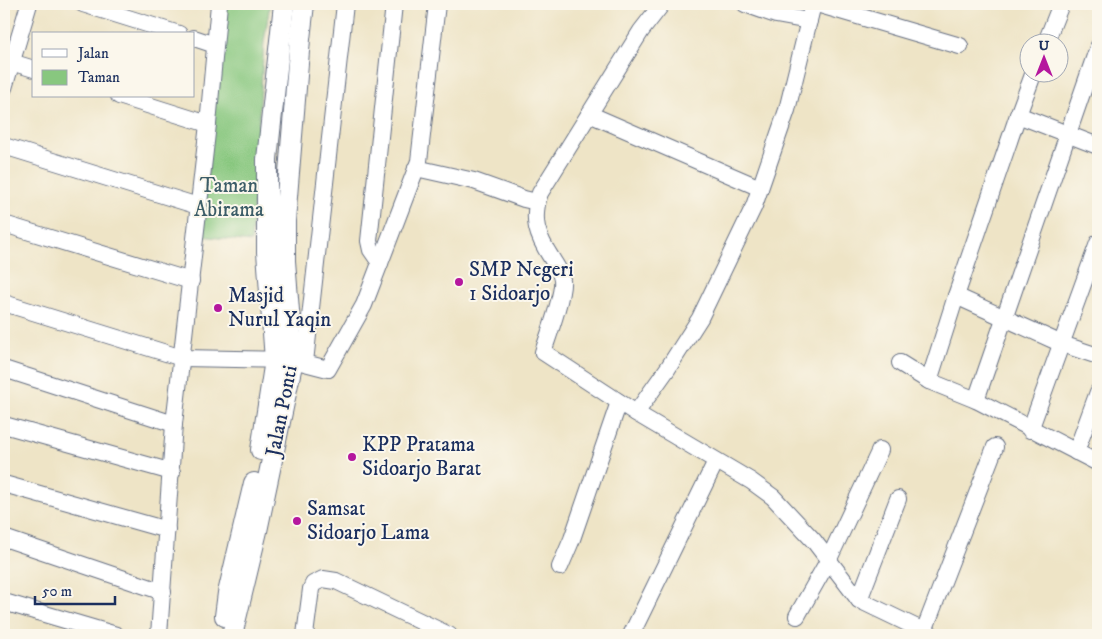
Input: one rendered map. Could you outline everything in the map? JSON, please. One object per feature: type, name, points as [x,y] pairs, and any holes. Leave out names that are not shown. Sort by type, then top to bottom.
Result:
[{"type":"main road","name":"Jalan Ponti","points":[[222,635],[228,593],[259,462],[291,361],[267,252],[267,159],[284,4]]},
{"type":"main road","name":"Jalan Ponti","points":[[232,635],[257,531],[291,361],[284,221],[304,4]]},
{"type":"street","points":[[4,88],[28,4]]},
{"type":"street","points":[[83,4],[173,32]]},
{"type":"street","points":[[159,635],[174,424],[208,124],[219,4]]},
{"type":"street","points":[[291,361],[345,4]]},
{"type":"street","points":[[380,263],[371,250],[369,241],[394,4]]},
{"type":"street","points":[[4,303],[182,358],[291,361],[328,369],[364,305],[419,161],[437,4]]},
{"type":"street","points":[[661,4],[641,31],[547,180],[537,202],[535,219],[540,241],[559,270],[562,282],[543,352],[636,413],[773,497],[814,541],[858,600],[928,633],[995,447]]},
{"type":"street","points":[[745,4],[776,15],[809,21]]},
{"type":"street","points":[[636,413],[700,318],[754,206],[786,110],[813,4]]},
{"type":"street","points":[[817,4],[856,9],[960,46]]},
{"type":"street","points":[[1050,32],[1061,4]]},
{"type":"street","points":[[195,38],[215,45]]},
{"type":"street","points":[[976,400],[1006,318],[1098,47]]},
{"type":"street","points":[[11,62],[32,68]]},
{"type":"street","points":[[929,381],[956,296],[1030,82]]},
{"type":"street","points":[[125,98],[208,124]]},
{"type":"street","points":[[589,114],[760,188]]},
{"type":"street","points":[[1018,115],[1098,146]]},
{"type":"street","points":[[4,146],[198,206]]},
{"type":"street","points":[[416,168],[474,181],[537,202]]},
{"type":"street","points":[[4,224],[191,281]]},
{"type":"street","points":[[1030,430],[1098,243]]},
{"type":"street","points":[[956,296],[1062,344],[1098,356]]},
{"type":"street","points":[[900,363],[929,381],[976,400],[1030,430],[1098,463]]},
{"type":"street","points":[[4,369],[174,424]]},
{"type":"street","points":[[1076,452],[1098,392]]},
{"type":"street","points":[[560,567],[572,539],[619,402]]},
{"type":"street","points":[[4,424],[172,472]]},
{"type":"street","points":[[797,616],[828,561],[880,450]]},
{"type":"street","points":[[631,635],[716,461]]},
{"type":"street","points":[[4,484],[167,530]]},
{"type":"street","points":[[858,600],[898,499]]},
{"type":"street","points":[[4,538],[162,592]]},
{"type":"street","points":[[305,635],[311,589],[313,584],[323,580],[336,581],[449,635]]},
{"type":"street","points":[[4,602],[116,635]]},
{"type":"green space","name":"Taman Abirama","points":[[223,4],[270,4],[264,42],[251,242],[202,236]]},
{"type":"place","name":"SMP Negeri 1 Sidoarjo","points":[[459,282]]},
{"type":"place","name":"Masjid Nurul Yaqin","points":[[218,308]]},
{"type":"place","name":"KPP Pratama Sidoarjo Barat","points":[[352,457]]},
{"type":"place","name":"Samsat Sidoarjo Lama","points":[[297,521]]}]
